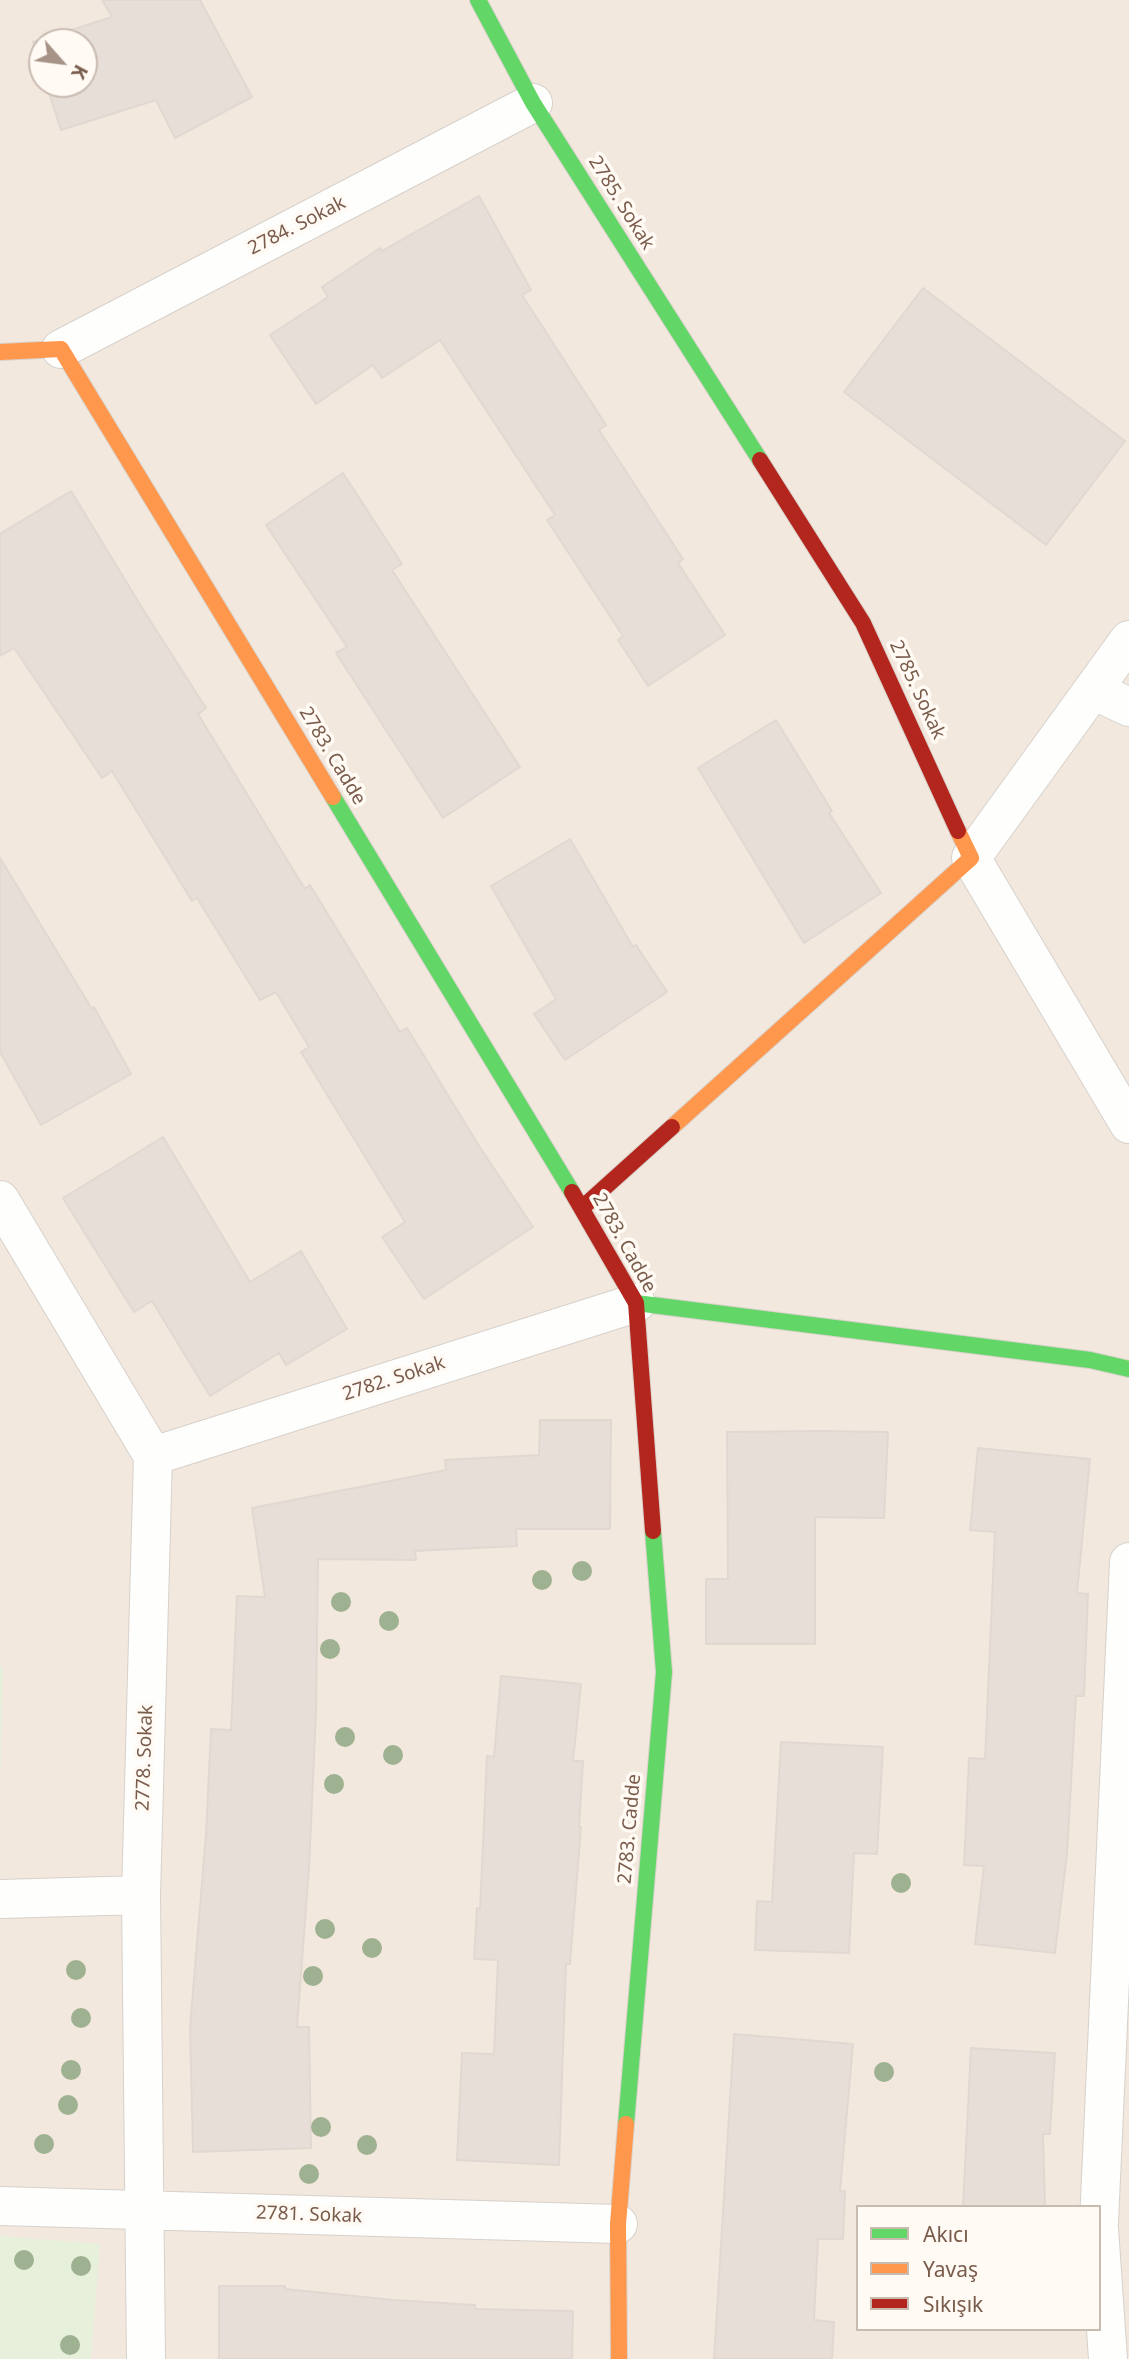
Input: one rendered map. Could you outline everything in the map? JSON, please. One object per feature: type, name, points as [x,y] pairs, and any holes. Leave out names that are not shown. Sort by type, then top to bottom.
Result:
[{"type":"main road","name":"2785. Sokak","points":[[478,0],[533,103],[863,623],[971,858]]},
{"type":"main road","points":[[0,352],[61,349]]},
{"type":"main road","name":"2783. Cadde","points":[[61,349],[582,1208],[636,1303],[664,1672],[618,2224],[619,2359]]},
{"type":"main road","points":[[582,1208],[971,858]]},
{"type":"main road","points":[[636,1303],[1090,1360],[1129,1369]]},
{"type":"street","name":"2784. Sokak","points":[[61,349],[533,103]]},
{"type":"street","points":[[1129,640],[971,858],[1129,1124]]},
{"type":"street","points":[[1093,690],[1129,708]]},
{"type":"street","points":[[0,1200],[153,1456]]},
{"type":"street","name":"2782. Sokak","points":[[153,1456],[636,1303]]},
{"type":"street","name":"2778. Sokak","points":[[146,2359],[141,1895],[153,1456]]},
{"type":"street","points":[[1100,2205],[1129,1562]]},
{"type":"street","points":[[0,1899],[141,1895]]},
{"type":"street","name":"2781. Sokak","points":[[0,2206],[618,2224]]},
{"type":"street","points":[[1101,2257],[1108,2359]]},
{"type":"shaded area","points":[[0,0],[1129,0],[1129,2359],[0,2359]]},
{"type":"green space","points":[[0,1666],[3,1666],[0,1786]]},
{"type":"green space","points":[[0,2236],[100,2244],[91,2359],[0,2359]]},
{"type":"building","points":[[102,0],[200,0],[252,97],[175,138],[156,100],[61,130],[51,98],[98,98],[98,28],[77,28],[112,17]]},
{"type":"building","points":[[479,196],[531,290],[522,295],[606,425],[599,430],[683,559],[678,563],[725,635],[648,686],[618,640],[623,636],[547,520],[555,515],[440,340],[382,378],[373,365],[316,404],[270,335],[328,297],[322,287],[380,248],[382,251]]},
{"type":"building","points":[[923,288],[1125,441],[1046,545],[844,392]]},
{"type":"building","points":[[343,473],[402,564],[392,570],[520,767],[443,818],[336,653],[347,647],[266,525]]},
{"type":"building","points":[[71,491],[206,708],[198,714],[305,889],[310,885],[400,1032],[407,1028],[479,1146],[533,1227],[424,1299],[382,1237],[405,1222],[301,1052],[309,1047],[276,992],[260,1000],[197,898],[192,901],[112,771],[102,778],[14,648],[0,656],[0,534]]},
{"type":"building","points":[[776,720],[832,811],[829,813],[881,893],[804,943],[698,768]]},
{"type":"building","points":[[570,839],[633,947],[636,945],[667,992],[565,1060],[534,1014],[556,999],[491,886]]},
{"type":"building","points":[[0,858],[92,1009],[94,1007],[131,1074],[41,1125],[0,1052]]},
{"type":"building","points":[[163,1137],[250,1282],[301,1251],[347,1329],[286,1365],[279,1353],[210,1396],[152,1301],[134,1312],[63,1198]]},
{"type":"building","points":[[540,1420],[611,1420],[610,1529],[516,1529],[517,1546],[415,1551],[416,1560],[318,1559],[316,1712],[309,1868],[297,2027],[309,2027],[311,2148],[193,2152],[190,2028],[206,1835],[211,1729],[231,1730],[237,1596],[265,1597],[252,1508],[446,1470],[445,1460],[539,1455]]},
{"type":"building","points":[[727,1432],[888,1432],[884,1518],[815,1517],[815,1644],[706,1644],[706,1579],[728,1579]]},
{"type":"building","points":[[978,1448],[1090,1459],[1077,1593],[1088,1594],[1084,1696],[1076,1696],[1067,1854],[1055,1953],[975,1944],[984,1866],[964,1865],[969,1758],[985,1759],[995,1532],[970,1530]]},
{"type":"building","points":[[501,1676],[581,1684],[573,1761],[583,1761],[581,1827],[570,1964],[566,1964],[559,2165],[457,2160],[462,2053],[494,2054],[498,1960],[474,1959],[477,1908],[480,1909],[487,1756],[494,1757]]},
{"type":"building","points":[[781,1742],[883,1747],[877,1854],[854,1853],[849,1953],[755,1950],[757,1901],[772,1902]]},
{"type":"building","points":[[734,2034],[853,2044],[840,2191],[845,2191],[843,2239],[818,2239],[814,2320],[834,2322],[832,2359],[714,2359]]},
{"type":"building","points":[[971,2048],[1055,2053],[1050,2134],[1043,2134],[1045,2205],[963,2205]]},
{"type":"building","points":[[219,2286],[285,2286],[285,2289],[394,2300],[475,2305],[475,2309],[573,2311],[572,2359],[219,2359]]},
{"type":"traffic: fast","points":[[478,0],[533,103],[760,460]]},
{"type":"traffic: fast","points":[[333,797],[572,1192]]},
{"type":"traffic: fast","points":[[636,1303],[1090,1360],[1129,1369]]},
{"type":"traffic: fast","points":[[626,2124],[664,1672],[653,1531]]},
{"type":"traffic: slow","points":[[0,352],[61,349],[333,797]]},
{"type":"traffic: slow","points":[[672,1127],[971,858],[958,831]]},
{"type":"traffic: slow","points":[[619,2359],[618,2224],[626,2124]]},
{"type":"traffic: jam","points":[[760,460],[863,623],[958,831]]},
{"type":"traffic: jam","points":[[582,1208],[672,1127]]},
{"type":"traffic: jam","points":[[572,1192],[636,1303],[653,1531]]}]
